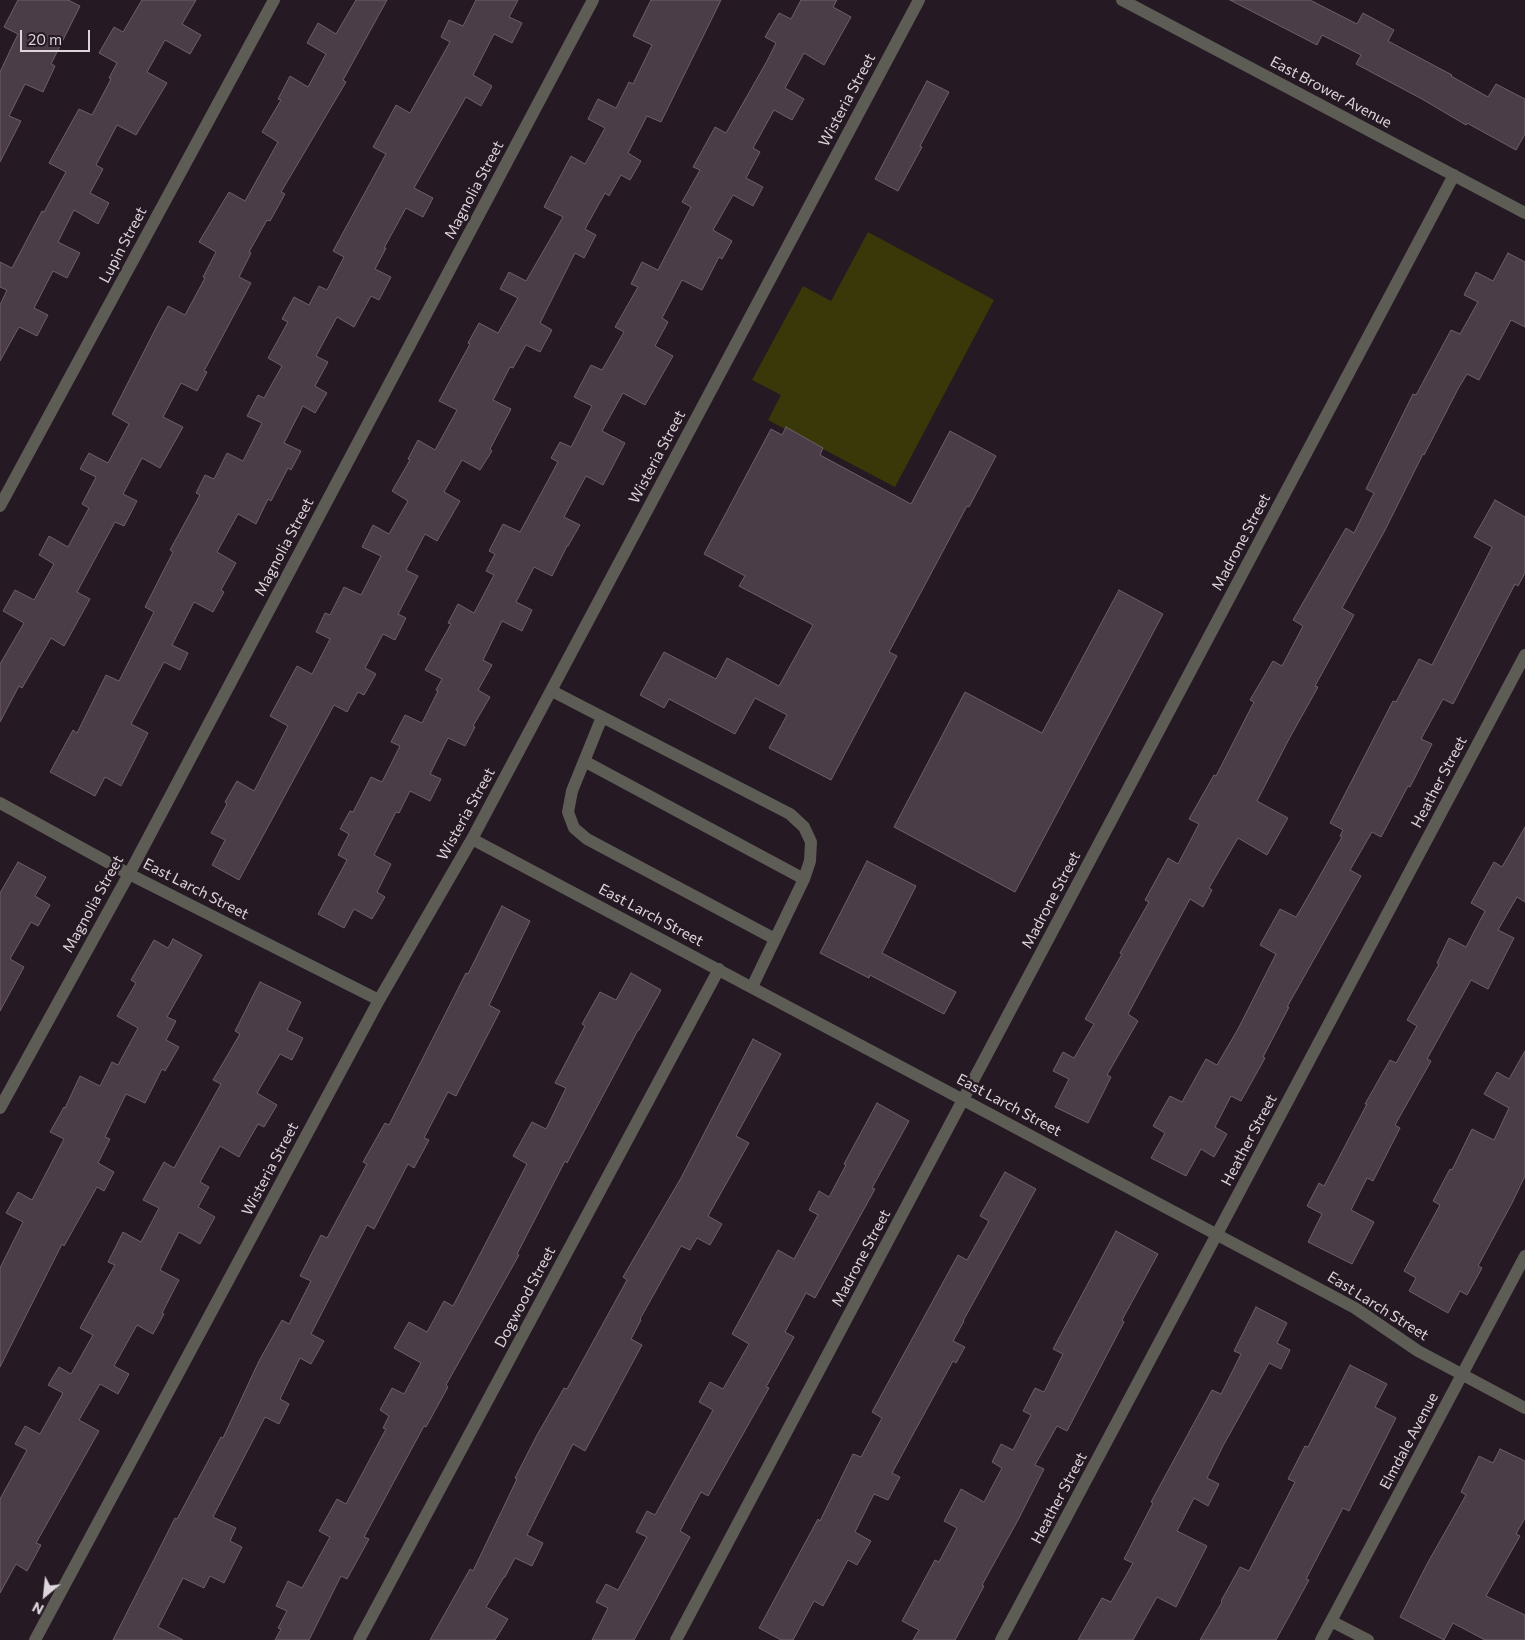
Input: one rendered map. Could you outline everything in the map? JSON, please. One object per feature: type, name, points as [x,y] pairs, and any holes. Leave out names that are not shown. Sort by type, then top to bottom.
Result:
[{"type":"street","name":"Lupin Street","points":[[0,506],[274,0]]},
{"type":"street","name":"Magnolia Street","points":[[0,1108],[129,874],[593,0]]},
{"type":"street","name":"Wisteria Street","points":[[35,1640],[379,1000],[472,839],[552,691],[919,0]]},
{"type":"street","name":"East Brower Avenue","points":[[1122,0],[1525,213]]},
{"type":"street","name":"Madrone Street","points":[[676,1640],[1454,176]]},
{"type":"street","name":"Heather Street","points":[[1002,1640],[1525,655]]},
{"type":"street","points":[[552,691],[790,814],[804,827],[811,842],[810,860],[804,879],[752,987]]},
{"type":"street","points":[[602,717],[572,791],[568,812],[574,828],[587,839],[775,939]]},
{"type":"street","points":[[584,761],[804,879]]},
{"type":"street","name":"East Larch Street","points":[[0,803],[129,874],[379,1000]]},
{"type":"street","name":"East Larch Street","points":[[472,839],[1355,1308],[1418,1351],[1525,1408]]},
{"type":"street","name":"Dogwood Street","points":[[359,1640],[719,969]]},
{"type":"street","name":"Elmdale Avenue","points":[[1321,1640],[1525,1256]]},
{"type":"street","points":[[1331,1621],[1368,1640]]},
{"type":"shaded area","points":[[868,232],[994,300],[895,487],[768,420],[781,395],[752,380],[803,286],[831,301]]},
{"type":"building","points":[[18,0],[68,0],[80,6],[51,64],[55,66],[43,92],[25,84],[9,116],[21,121],[0,162],[0,72],[18,34],[4,27]]},
{"type":"building","points":[[142,0],[196,0],[182,24],[201,35],[190,54],[165,40],[147,72],[167,83],[136,135],[117,125],[96,165],[103,169],[90,193],[109,203],[98,224],[74,210],[58,242],[80,253],[67,278],[53,271],[34,308],[48,315],[37,336],[19,327],[0,361],[0,305],[7,290],[0,287],[0,262],[12,268],[42,211],[44,212],[66,172],[49,163],[79,109],[92,115],[111,79],[109,78],[117,63],[99,53],[114,27],[123,32]]},
{"type":"building","points":[[356,0],[387,0],[343,80],[346,82],[281,192],[285,194],[270,221],[267,220],[249,252],[251,253],[239,277],[251,283],[204,371],[207,372],[197,391],[181,383],[163,417],[183,427],[160,468],[142,458],[123,494],[137,501],[124,526],[115,522],[77,592],[90,599],[64,646],[51,638],[22,688],[19,686],[0,722],[0,664],[24,623],[3,611],[15,590],[34,600],[54,564],[39,555],[49,536],[68,547],[89,508],[82,504],[96,477],[80,469],[89,453],[108,463],[129,424],[112,414],[168,306],[185,315],[205,278],[203,277],[216,252],[199,242],[229,192],[245,201],[278,142],[262,132],[281,100],[278,99],[290,76],[308,87],[326,54],[307,43],[318,23],[336,34]]},
{"type":"building","points":[[476,0],[518,0],[509,17],[522,23],[512,43],[494,34],[473,75],[492,86],[481,106],[466,97],[414,188],[433,198],[423,217],[406,208],[384,248],[386,248],[375,269],[391,277],[379,300],[371,296],[354,327],[337,317],[316,356],[328,362],[315,386],[327,393],[315,413],[303,406],[284,443],[301,451],[291,470],[288,468],[271,501],[268,499],[256,524],[238,514],[217,552],[236,563],[221,590],[224,592],[213,612],[194,602],[172,645],[188,653],[180,670],[164,662],[131,724],[148,733],[133,763],[121,786],[105,777],[95,796],[50,772],[73,730],[77,733],[106,675],[119,681],[154,612],[145,607],[173,552],[170,550],[200,495],[196,493],[205,475],[214,479],[227,453],[243,461],[262,423],[247,416],[258,395],[264,398],[282,366],[268,358],[288,322],[282,319],[294,297],[309,305],[319,286],[327,290],[344,257],[333,251],[386,154],[373,147],[396,105],[410,113],[450,42],[441,37],[449,20],[463,26]]},
{"type":"building","points":[[651,0],[721,0],[661,122],[647,116],[628,153],[641,161],[630,180],[621,175],[609,196],[605,193],[585,229],[596,235],[584,258],[575,253],[540,323],[552,330],[540,352],[526,345],[513,368],[510,367],[493,400],[511,409],[490,449],[492,451],[480,470],[462,460],[444,492],[460,501],[437,541],[425,534],[406,570],[418,576],[398,614],[406,618],[395,640],[383,634],[365,668],[376,674],[364,695],[358,692],[347,712],[334,705],[239,880],[212,865],[225,840],[211,833],[227,804],[225,802],[237,781],[254,791],[288,726],[270,716],[297,666],[312,674],[330,639],[316,632],[325,613],[330,615],[344,587],[361,595],[381,556],[362,547],[373,525],[389,534],[408,501],[392,491],[410,460],[408,459],[418,440],[435,450],[457,410],[439,401],[470,344],[468,343],[479,323],[498,333],[518,298],[500,289],[509,272],[526,281],[563,217],[544,207],[571,156],[585,164],[605,128],[588,119],[598,99],[616,108],[629,82],[633,84],[652,45],[633,36]]},
{"type":"building","points":[[801,0],[837,0],[833,7],[851,17],[824,65],[804,53],[785,88],[804,99],[792,120],[774,110],[753,148],[760,152],[746,178],[763,187],[753,206],[733,195],[713,230],[732,241],[722,259],[719,257],[702,290],[682,280],[662,318],[668,322],[655,346],[673,356],[645,405],[623,393],[602,431],[625,443],[603,485],[586,476],[564,517],[580,525],[552,576],[534,567],[516,602],[532,610],[522,631],[502,621],[483,660],[492,665],[478,690],[490,697],[473,726],[475,727],[465,746],[448,738],[430,774],[441,779],[430,801],[410,791],[399,813],[396,812],[374,855],[391,864],[377,892],[385,897],[372,919],[354,909],[344,928],[318,914],[347,860],[338,855],[349,834],[340,829],[350,811],[353,812],[371,777],[382,782],[400,746],[391,742],[405,715],[422,723],[442,679],[425,670],[451,624],[448,623],[458,604],[474,613],[494,575],[486,571],[495,554],[489,551],[503,524],[520,532],[558,462],[551,458],[560,442],[571,447],[592,406],[574,397],[591,365],[602,370],[624,332],[615,327],[638,287],[631,284],[642,262],[658,270],[691,207],[682,202],[700,170],[693,167],[715,127],[726,133],[767,61],[776,43],[765,37],[779,13],[791,19]]},
{"type":"building","points":[[1230,0],[1310,0],[1357,24],[1363,13],[1394,30],[1388,41],[1452,75],[1488,97],[1496,84],[1525,99],[1525,134],[1516,150],[1467,123],[1466,125],[1356,64],[1361,55],[1322,35],[1317,45]]},
{"type":"building","points":[[927,81],[949,92],[898,191],[875,179]]},
{"type":"building","points":[[1508,253],[1525,262],[1525,327],[1511,320],[1479,380],[1467,374],[1342,608],[1354,615],[1315,686],[1318,687],[1257,801],[1288,818],[1267,855],[1238,838],[1209,888],[1212,890],[1203,907],[1190,899],[1128,1014],[1138,1021],[1107,1075],[1111,1077],[1088,1123],[1055,1107],[1069,1079],[1053,1071],[1063,1052],[1074,1058],[1094,1024],[1085,1019],[1149,902],[1145,900],[1168,858],[1178,864],[1199,824],[1189,819],[1214,775],[1216,776],[1254,702],[1250,700],[1273,661],[1282,666],[1303,626],[1293,620],[1346,528],[1354,533],[1374,493],[1366,489],[1413,394],[1416,395],[1451,330],[1460,334],[1478,302],[1464,295],[1476,272],[1493,281]]},
{"type":"building","points":[[786,427],[823,448],[820,455],[911,504],[950,431],[996,456],[889,652],[897,656],[831,780],[769,748],[787,715],[755,698],[735,734],[669,699],[664,708],[640,695],[664,652],[716,679],[727,658],[779,686],[813,625],[739,586],[745,576],[704,554],[771,429],[782,435]]},
{"type":"building","points":[[1495,500],[1525,517],[1525,573],[1518,586],[1515,584],[1453,704],[1443,699],[1421,739],[1432,744],[1381,837],[1372,832],[1350,870],[1361,876],[1287,1007],[1289,1007],[1263,1057],[1265,1058],[1241,1101],[1231,1096],[1215,1127],[1227,1134],[1214,1157],[1201,1149],[1186,1176],[1151,1158],[1165,1133],[1153,1126],[1170,1096],[1182,1102],[1206,1059],[1217,1065],[1238,1029],[1276,954],[1260,945],[1280,909],[1296,917],[1302,907],[1342,837],[1340,836],[1343,830],[1330,823],[1393,701],[1396,702],[1419,659],[1432,665],[1492,547],[1474,537]]},
{"type":"building","points":[[1119,590],[1163,614],[1015,892],[894,827],[965,692],[1042,733]]},
{"type":"building","points":[[1525,827],[1525,902],[1517,897],[1498,930],[1514,938],[1488,989],[1471,980],[1427,1059],[1431,1061],[1395,1125],[1400,1128],[1373,1181],[1367,1178],[1351,1210],[1374,1222],[1352,1264],[1308,1242],[1322,1214],[1307,1206],[1319,1183],[1324,1186],[1367,1104],[1365,1104],[1390,1060],[1396,1063],[1417,1026],[1407,1020],[1439,964],[1437,963],[1449,938],[1466,947],[1485,911],[1471,903],[1494,862],[1502,867]]},
{"type":"building","points":[[867,861],[916,886],[882,953],[956,992],[944,1014],[870,975],[869,978],[820,953]]},
{"type":"building","points":[[18,862],[46,877],[35,896],[50,905],[38,926],[31,922],[10,959],[24,967],[0,1011],[0,893]]},
{"type":"building","points":[[502,906],[530,921],[489,1005],[500,1011],[456,1096],[448,1092],[424,1138],[429,1140],[414,1168],[408,1164],[374,1229],[367,1225],[311,1334],[324,1341],[311,1364],[300,1358],[280,1399],[289,1404],[279,1424],[265,1417],[213,1517],[236,1528],[230,1541],[242,1547],[224,1583],[210,1576],[204,1588],[183,1578],[158,1627],[183,1640],[113,1640],[175,1518],[177,1519],[221,1437],[223,1438],[259,1361],[282,1320],[289,1324],[311,1281],[300,1276],[321,1235],[327,1238],[367,1164],[363,1162],[385,1123],[389,1125]]},
{"type":"building","points":[[173,939],[202,955],[167,1017],[176,1021],[166,1040],[179,1047],[165,1071],[162,1069],[145,1103],[126,1094],[105,1137],[110,1139],[98,1163],[114,1172],[104,1191],[97,1187],[64,1246],[62,1244],[0,1367],[0,1268],[23,1222],[6,1213],[18,1192],[32,1200],[64,1139],[50,1132],[65,1108],[80,1076],[100,1086],[112,1062],[118,1065],[138,1028],[117,1016],[136,983],[131,980],[154,940],[168,948]]},
{"type":"building","points":[[631,973],[661,990],[567,1163],[565,1161],[517,1254],[519,1255],[364,1537],[369,1539],[347,1579],[341,1576],[309,1640],[275,1640],[281,1629],[278,1628],[287,1611],[276,1606],[288,1581],[302,1588],[330,1537],[319,1531],[337,1499],[346,1504],[386,1429],[383,1428],[389,1416],[380,1410],[392,1388],[404,1394],[421,1363],[394,1348],[409,1322],[427,1332],[444,1301],[453,1306],[527,1164],[513,1156],[532,1122],[546,1129],[566,1088],[555,1083],[585,1026],[582,1024],[600,992],[616,1000]]},
{"type":"building","points":[[260,982],[301,1002],[287,1030],[303,1038],[292,1060],[280,1054],[257,1093],[277,1105],[264,1127],[258,1124],[239,1157],[220,1146],[200,1182],[209,1187],[198,1207],[215,1217],[200,1244],[179,1232],[160,1270],[179,1280],[162,1313],[164,1314],[153,1334],[137,1325],[114,1366],[129,1374],[118,1394],[100,1384],[79,1420],[99,1431],[36,1543],[41,1545],[27,1571],[16,1564],[0,1593],[0,1499],[27,1450],[15,1444],[25,1426],[40,1434],[63,1393],[48,1385],[59,1367],[71,1374],[93,1335],[80,1328],[115,1265],[108,1262],[123,1232],[141,1242],[159,1208],[143,1200],[164,1162],[174,1168],[221,1084],[213,1080],[240,1034],[235,1031]]},
{"type":"building","points":[[753,1039],[781,1054],[736,1136],[749,1143],[708,1216],[722,1224],[710,1245],[697,1238],[690,1250],[681,1246],[640,1319],[631,1339],[642,1345],[585,1451],[573,1444],[527,1535],[543,1543],[532,1566],[515,1558],[486,1607],[508,1619],[495,1640],[430,1640],[470,1569],[473,1571],[517,1479],[515,1478],[537,1435],[564,1388],[567,1389],[627,1280],[623,1277],[681,1178]]},
{"type":"building","points":[[1525,1051],[1525,1176],[1478,1266],[1482,1268],[1467,1295],[1460,1291],[1448,1313],[1409,1291],[1416,1278],[1404,1271],[1440,1205],[1433,1201],[1450,1169],[1452,1170],[1472,1129],[1494,1140],[1509,1108],[1484,1094],[1497,1072],[1509,1079]]},
{"type":"building","points":[[877,1103],[909,1121],[872,1188],[875,1189],[815,1298],[806,1293],[785,1332],[794,1337],[766,1387],[769,1388],[708,1496],[701,1492],[680,1531],[690,1537],[634,1640],[592,1640],[608,1608],[596,1602],[606,1584],[618,1590],[647,1537],[636,1532],[647,1511],[655,1515],[713,1410],[699,1402],[710,1382],[723,1389],[749,1344],[732,1334],[778,1250],[794,1259],[818,1215],[809,1210],[819,1191],[829,1197],[846,1165],[844,1164]]},
{"type":"building","points":[[1005,1172],[1036,1189],[953,1341],[965,1347],[956,1363],[953,1361],[892,1473],[900,1477],[888,1500],[874,1494],[855,1532],[871,1541],[857,1565],[848,1560],[823,1606],[814,1601],[793,1640],[781,1640],[759,1628],[818,1519],[820,1521],[853,1454],[861,1457],[882,1418],[872,1412],[958,1255],[967,1260],[989,1221],[980,1216]]},
{"type":"building","points":[[1116,1231],[1158,1254],[1122,1320],[1124,1322],[1067,1431],[1057,1426],[1035,1465],[1044,1469],[955,1640],[913,1640],[919,1630],[902,1621],[935,1560],[939,1562],[957,1528],[944,1521],[961,1489],[984,1502],[1002,1468],[992,1462],[1001,1444],[1013,1450],[1031,1415],[1023,1411],[1035,1388],[1044,1392],[1063,1354],[1053,1349]]},
{"type":"building","points":[[1256,1307],[1287,1323],[1277,1343],[1290,1350],[1281,1369],[1269,1363],[1223,1446],[1207,1478],[1219,1484],[1208,1506],[1194,1498],[1177,1531],[1207,1546],[1176,1607],[1157,1597],[1133,1640],[1078,1640],[1102,1598],[1111,1602],[1133,1563],[1124,1559],[1153,1503],[1151,1502],[1212,1390],[1221,1394],[1241,1354],[1234,1351]]},
{"type":"building","points":[[1350,1365],[1387,1384],[1375,1407],[1396,1418],[1349,1511],[1343,1508],[1306,1579],[1309,1580],[1276,1640],[1200,1640],[1240,1567],[1249,1571],[1295,1482],[1288,1479],[1305,1446],[1308,1447]]},
{"type":"building","points":[[1500,1449],[1525,1461],[1525,1518],[1516,1534],[1520,1536],[1486,1596],[1525,1615],[1525,1640],[1485,1640],[1453,1623],[1444,1640],[1400,1617],[1466,1495],[1461,1492],[1479,1456],[1493,1463]]}]
